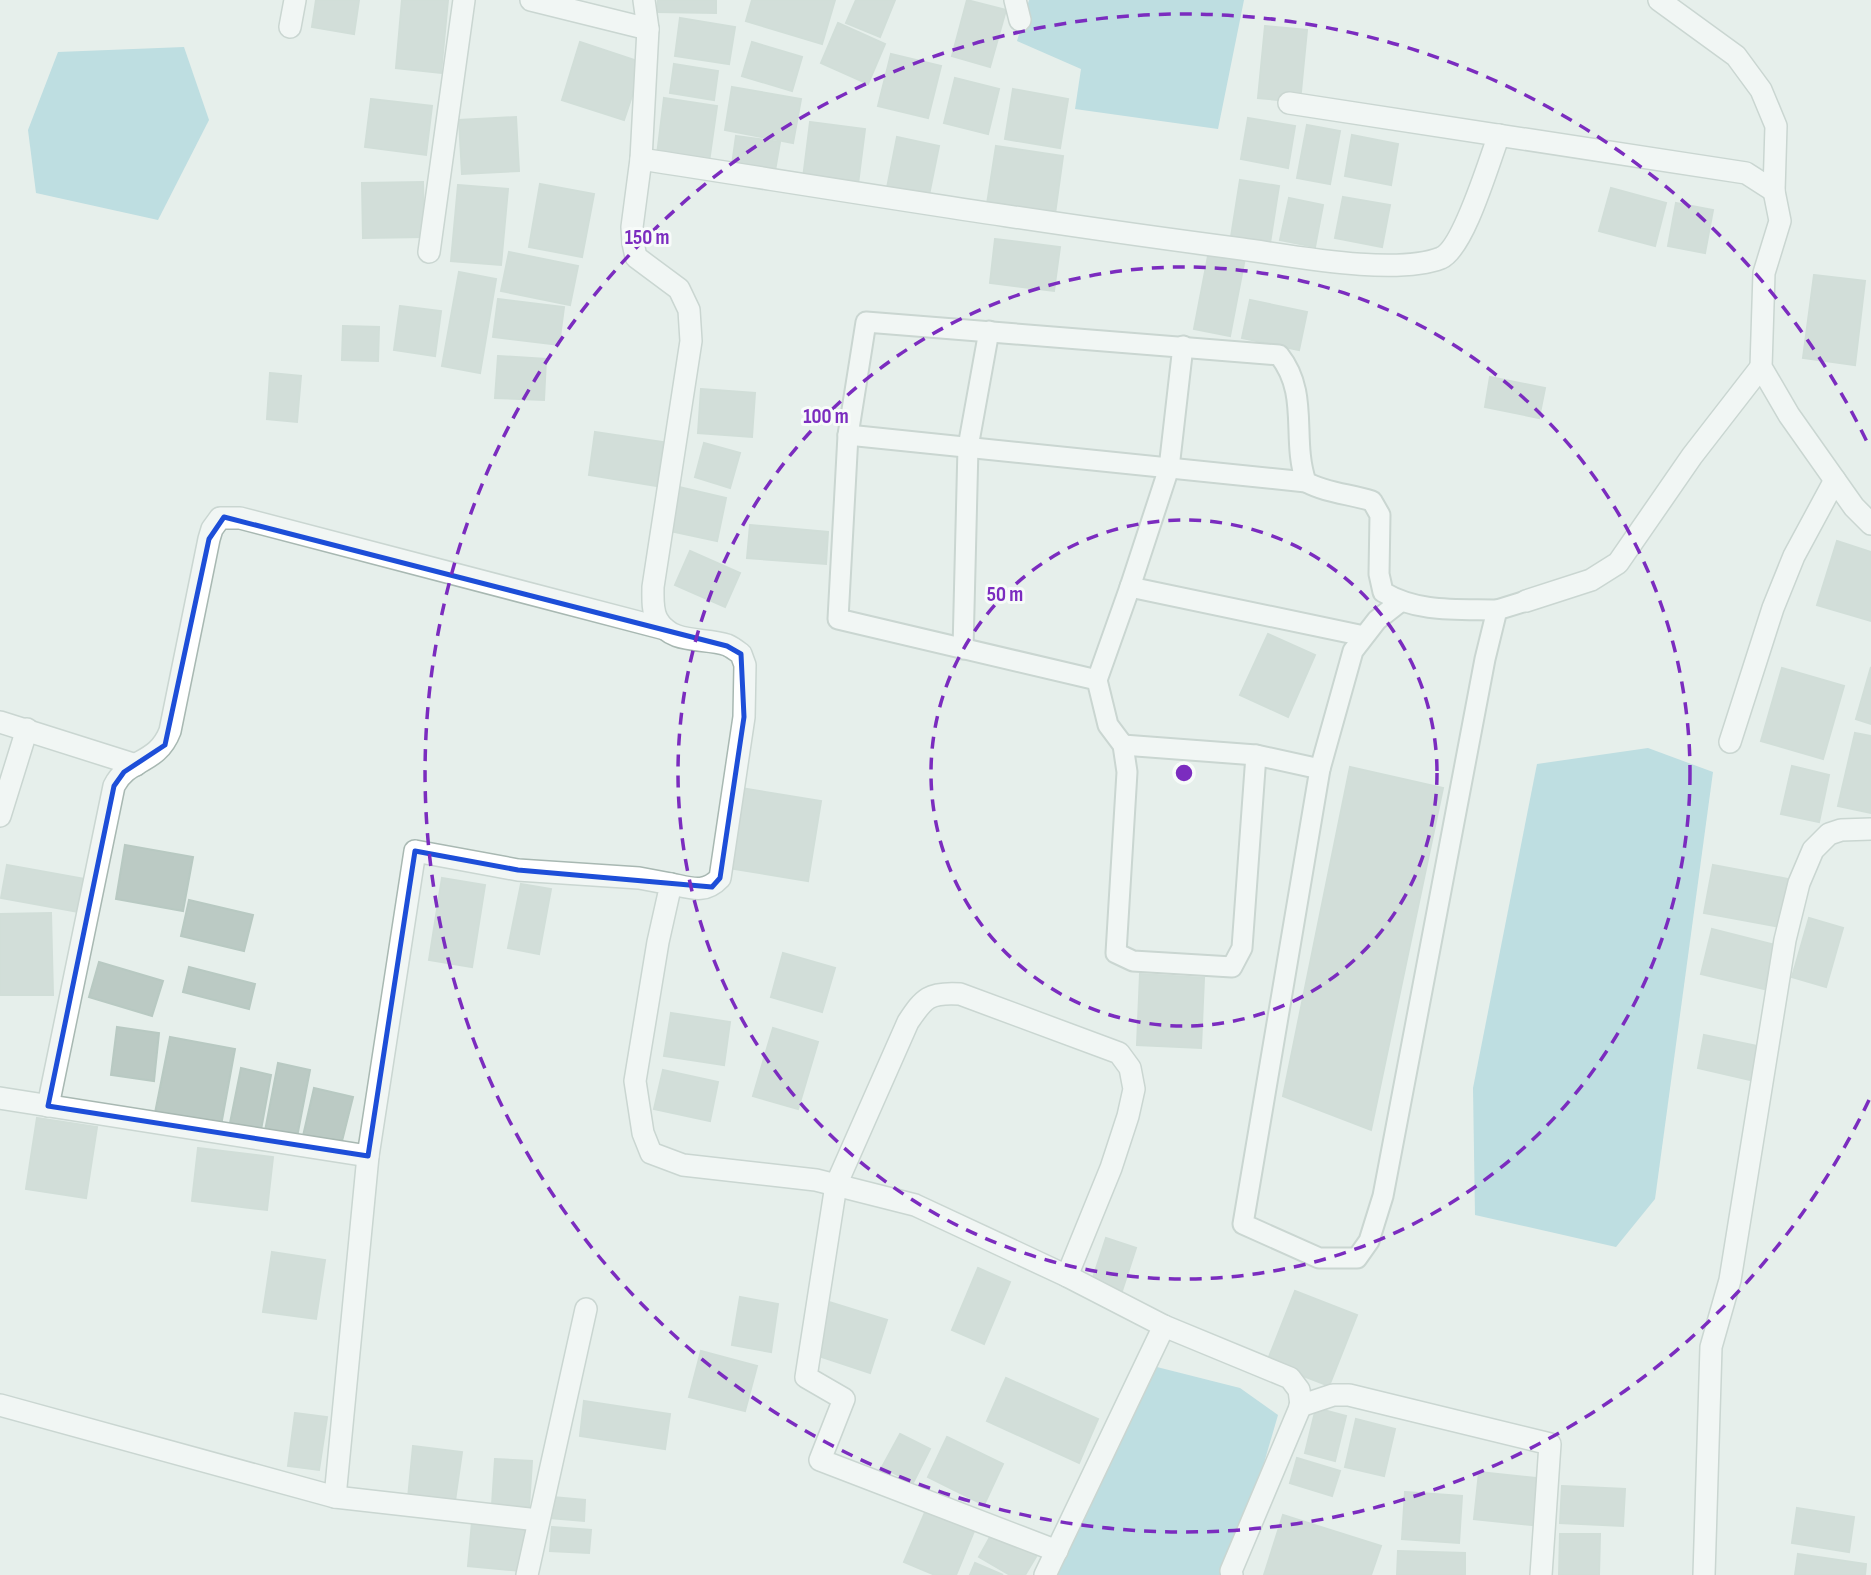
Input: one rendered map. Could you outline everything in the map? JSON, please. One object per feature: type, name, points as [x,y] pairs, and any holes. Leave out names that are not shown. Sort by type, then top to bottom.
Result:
[{"type":"street","points":[[290,27],[295,0]]},
{"type":"street","points":[[429,251],[464,0]]},
{"type":"street","points":[[531,0],[648,29]]},
{"type":"street","points":[[644,0],[648,29],[641,159],[632,227],[636,257],[679,289],[688,310],[691,341],[653,587],[656,619],[665,629]]},
{"type":"street","points":[[1659,0],[1736,56],[1761,90],[1776,126],[1774,191],[1780,221],[1764,274],[1761,367],[1789,415],[1854,507],[1871,524]]},
{"type":"street","points":[[1289,103],[1745,173],[1774,191]]},
{"type":"street","points":[[641,159],[1188,242],[1367,265],[1415,264],[1444,257],[1463,234],[1499,135]]},
{"type":"street","points":[[1526,601],[1591,580],[1618,563],[1692,456],[1761,367]]},
{"type":"street","points":[[1730,742],[1773,608],[1794,556],[1835,480]]},
{"type":"street","points":[[48,1106],[114,786],[124,772],[157,753],[170,731],[209,539],[216,522],[224,517],[240,518],[665,629],[679,637],[727,646],[741,654],[745,665],[744,717],[720,878],[712,887],[696,889],[639,878],[518,870],[415,851],[368,1156],[335,1497]]},
{"type":"street","points":[[0,722],[136,765]]},
{"type":"street","points":[[0,816],[27,729]]},
{"type":"street","points":[[1704,1575],[1711,1347],[1730,1280],[1785,940],[1799,883],[1813,850],[1829,834],[1841,830],[1871,829]]},
{"type":"street","points":[[671,884],[658,943],[635,1081],[643,1133],[651,1153],[682,1165],[816,1180],[915,1205],[1067,1276],[1164,1326],[1290,1378],[1299,1390],[1300,1406],[1231,1571],[1232,1575]]},
{"type":"street","points":[[1056,1551],[820,1460],[845,1399],[806,1377],[836,1185],[908,1022],[920,1003],[932,995],[960,994],[1119,1053],[1130,1068],[1134,1089],[1128,1116],[1111,1168],[1067,1276]]},
{"type":"street","points":[[0,1098],[368,1156]]},
{"type":"street","points":[[527,1575],[586,1309]]},
{"type":"street","points":[[1045,1575],[1164,1326]]},
{"type":"street","points":[[1300,1406],[1333,1395],[1349,1395],[1550,1444],[1541,1575]]},
{"type":"street","points":[[0,1405],[335,1497],[538,1520]]},
{"type":"lane","points":[[1097,680],[838,620],[848,435],[866,322],[1279,355],[1291,370],[1296,390],[1301,468],[1306,482]]},
{"type":"lane","points":[[963,649],[968,447],[989,331]]},
{"type":"lane","points":[[1183,346],[1169,468],[1097,680],[1108,725],[1123,745],[1127,772],[1116,953],[1133,961],[1233,967],[1242,948],[1256,755]]},
{"type":"lane","points":[[848,435],[1306,482],[1320,490],[1372,501],[1380,515],[1379,574],[1383,592],[1399,602],[1424,608],[1497,610],[1526,601]]},
{"type":"lane","points":[[1130,587],[1364,636]]},
{"type":"lane","points":[[1399,602],[1377,620],[1353,651],[1320,769],[1243,1224],[1319,1258],[1357,1258],[1369,1241],[1383,1196],[1485,659],[1497,610]]},
{"type":"lane","points":[[1123,745],[1256,755],[1320,769]]},
{"type":"highlighted area","points":[[224,517],[727,646],[741,654],[744,717],[720,878],[712,887],[518,870],[415,851],[368,1156],[48,1106],[114,786],[124,772],[165,745],[209,539]]},
{"type":"water","points":[[1029,0],[1244,0],[1218,129],[1075,109],[1081,69],[1017,41]]},
{"type":"water","points":[[184,47],[209,120],[158,220],[36,193],[28,130],[58,52]]},
{"type":"water","points":[[1648,748],[1713,772],[1655,1199],[1616,1247],[1475,1215],[1473,1088],[1537,764]]},
{"type":"water","points":[[1145,1364],[1240,1388],[1278,1415],[1236,1559],[1228,1575],[1042,1575]]},
{"type":"building","points":[[316,0],[359,0],[354,34],[312,27]]},
{"type":"building","points":[[402,0],[448,0],[441,73],[396,68]]},
{"type":"building","points":[[658,0],[716,0],[716,13],[657,12]]},
{"type":"building","points":[[752,0],[835,0],[822,44],[746,21]]},
{"type":"building","points":[[856,0],[895,0],[880,37],[846,23]]},
{"type":"building","points":[[967,0],[1006,10],[990,67],[952,56]]},
{"type":"building","points":[[680,18],[735,27],[729,64],[675,56]]},
{"type":"building","points":[[838,23],[885,44],[868,84],[821,63]]},
{"type":"building","points":[[1265,26],[1307,30],[1300,102],[1258,98]]},
{"type":"building","points":[[580,42],[643,63],[624,120],[562,100]]},
{"type":"building","points":[[752,42],[802,57],[792,91],[742,76]]},
{"type":"building","points":[[891,54],[941,66],[928,118],[878,106]]},
{"type":"building","points":[[674,64],[718,71],[714,100],[670,93]]},
{"type":"building","points":[[955,78],[999,89],[988,134],[944,123]]},
{"type":"building","points":[[732,87],[801,99],[793,143],[725,130]]},
{"type":"building","points":[[1013,89],[1068,99],[1060,148],[1005,139]]},
{"type":"building","points":[[664,98],[717,106],[709,162],[657,155]]},
{"type":"building","points":[[371,99],[432,106],[426,155],[365,147]]},
{"type":"building","points":[[516,117],[519,171],[462,174],[459,120]]},
{"type":"building","points":[[1248,118],[1295,126],[1288,168],[1241,159]]},
{"type":"building","points":[[810,122],[865,129],[858,184],[803,178]]},
{"type":"building","points":[[1307,125],[1340,131],[1330,184],[1297,178]]},
{"type":"building","points":[[1352,135],[1398,144],[1391,185],[1345,176]]},
{"type":"building","points":[[736,136],[780,142],[775,171],[732,165]]},
{"type":"building","points":[[897,137],[939,146],[929,195],[887,188]]},
{"type":"building","points":[[996,146],[1063,156],[1055,214],[987,204]]},
{"type":"building","points":[[1240,180],[1279,186],[1270,243],[1231,237]]},
{"type":"building","points":[[423,182],[424,237],[363,238],[362,183]]},
{"type":"building","points":[[540,184],[594,194],[582,257],[529,247]]},
{"type":"building","points":[[458,185],[508,189],[501,265],[451,261]]},
{"type":"building","points":[[1611,188],[1666,203],[1655,246],[1599,231]]},
{"type":"building","points":[[1343,197],[1390,205],[1382,247],[1335,238]]},
{"type":"building","points":[[1289,198],[1323,205],[1315,247],[1280,240]]},
{"type":"building","points":[[1676,203],[1713,210],[1705,253],[1668,246]]},
{"type":"building","points":[[995,239],[1060,247],[1054,291],[990,283]]},
{"type":"building","points":[[1209,251],[1245,258],[1230,336],[1194,329]]},
{"type":"building","points":[[509,252],[578,266],[570,305],[501,291]]},
{"type":"building","points":[[459,272],[496,279],[480,373],[442,366]]},
{"type":"building","points":[[1814,275],[1865,281],[1855,365],[1803,358]]},
{"type":"building","points":[[498,299],[564,307],[559,345],[493,337]]},
{"type":"building","points":[[1250,300],[1307,312],[1299,350],[1242,338]]},
{"type":"building","points":[[400,306],[441,311],[435,356],[394,350]]},
{"type":"building","points":[[343,326],[379,327],[378,361],[342,360]]},
{"type":"building","points":[[498,356],[546,359],[544,400],[495,398]]},
{"type":"building","points":[[270,373],[301,376],[297,422],[267,419]]},
{"type":"building","points":[[1490,377],[1545,388],[1539,418],[1485,407]]},
{"type":"building","points":[[701,389],[755,393],[752,437],[698,433]]},
{"type":"building","points":[[595,432],[663,442],[657,486],[589,475]]},
{"type":"building","points":[[704,443],[740,453],[730,488],[695,477]]},
{"type":"building","points":[[679,487],[726,498],[717,541],[670,531]]},
{"type":"building","points":[[750,525],[828,532],[826,564],[747,558]]},
{"type":"building","points":[[1837,541],[1871,552],[1871,621],[1817,605]]},
{"type":"building","points":[[690,551],[740,573],[725,607],[675,585]]},
{"type":"building","points":[[1268,634],[1315,655],[1288,717],[1240,695]]},
{"type":"building","points":[[1871,667],[1871,724],[1856,719]]},
{"type":"building","points":[[1782,668],[1844,686],[1823,759],[1761,741]]},
{"type":"building","points":[[1855,733],[1871,736],[1871,813],[1838,806]]},
{"type":"building","points":[[1792,766],[1829,775],[1819,822],[1781,814]]},
{"type":"building","points":[[1350,767],[1443,788],[1371,1130],[1283,1096]]},
{"type":"building","points":[[741,788],[821,801],[808,881],[728,868]]},
{"type":"building","points":[[125,845],[193,857],[183,911],[116,899]]},
{"type":"building","points":[[7,865],[85,879],[79,912],[1,898]]},
{"type":"building","points":[[1713,865],[1788,879],[1780,927],[1704,913]]},
{"type":"building","points":[[442,878],[485,885],[472,967],[429,960]]},
{"type":"building","points":[[521,884],[551,889],[539,954],[508,948]]},
{"type":"building","points":[[189,900],[253,915],[244,951],[181,936]]},
{"type":"building","points":[[51,913],[53,995],[0,995],[0,914]]},
{"type":"building","points":[[1809,918],[1843,928],[1826,987],[1792,977]]},
{"type":"building","points":[[1712,929],[1775,945],[1764,989],[1701,974]]},
{"type":"building","points":[[783,953],[835,968],[822,1012],[771,997]]},
{"type":"building","points":[[99,962],[163,981],[152,1016],[89,997]]},
{"type":"building","points":[[189,967],[255,984],[249,1009],[183,992]]},
{"type":"building","points":[[1140,974],[1204,978],[1201,1048],[1137,1045]]},
{"type":"building","points":[[671,1013],[730,1022],[724,1065],[664,1056]]},
{"type":"building","points":[[117,1027],[159,1033],[154,1081],[111,1075]]},
{"type":"building","points":[[773,1028],[818,1042],[798,1109],[753,1096]]},
{"type":"building","points":[[1704,1035],[1767,1048],[1759,1082],[1698,1068]]},
{"type":"building","points":[[170,1037],[235,1049],[220,1131],[154,1118]]},
{"type":"building","points":[[278,1063],[310,1070],[297,1137],[265,1131]]},
{"type":"building","points":[[241,1068],[271,1075],[261,1130],[230,1123]]},
{"type":"building","points":[[663,1070],[718,1082],[710,1121],[654,1109]]},
{"type":"building","points":[[314,1088],[353,1097],[341,1145],[303,1136]]},
{"type":"building","points":[[37,1118],[97,1127],[86,1198],[26,1189]]},
{"type":"building","points":[[198,1148],[273,1157],[267,1210],[192,1201]]},
{"type":"building","points":[[1106,1238],[1136,1248],[1121,1294],[1091,1284]]},
{"type":"building","points":[[272,1252],[325,1260],[316,1319],[263,1312]]},
{"type":"building","points":[[978,1268],[1010,1282],[984,1344],[952,1330]]},
{"type":"building","points":[[1295,1291],[1357,1315],[1329,1386],[1267,1362]]},
{"type":"building","points":[[740,1297],[778,1304],[771,1352],[732,1345]]},
{"type":"building","points":[[829,1302],[887,1320],[870,1373],[813,1354]]},
{"type":"building","points":[[701,1351],[757,1366],[745,1411],[689,1397]]},
{"type":"building","points":[[1006,1378],[1098,1419],[1079,1463],[987,1421]]},
{"type":"building","points":[[584,1401],[670,1414],[665,1449],[580,1436]]},
{"type":"building","points":[[1316,1408],[1346,1416],[1335,1461],[1305,1453]]},
{"type":"building","points":[[295,1413],[327,1417],[319,1470],[288,1466]]},
{"type":"building","points":[[1356,1419],[1395,1429],[1384,1476],[1345,1467]]},
{"type":"building","points":[[900,1434],[930,1449],[913,1483],[882,1467]]},
{"type":"building","points":[[947,1437],[1003,1464],[984,1505],[928,1477]]},
{"type":"building","points":[[413,1446],[462,1452],[455,1501],[408,1498]]},
{"type":"building","points":[[1297,1458],[1340,1471],[1332,1496],[1290,1483]]},
{"type":"building","points":[[495,1459],[532,1461],[529,1507],[492,1505]]},
{"type":"building","points":[[1479,1472],[1545,1479],[1541,1526],[1474,1519]]},
{"type":"building","points":[[1562,1486],[1625,1489],[1623,1526],[1560,1523]]},
{"type":"building","points":[[1405,1492],[1462,1496],[1459,1543],[1402,1539]]},
{"type":"building","points":[[552,1497],[585,1500],[584,1521],[550,1518]]},
{"type":"building","points":[[929,1503],[977,1524],[956,1575],[935,1575],[904,1562]]},
{"type":"building","points":[[1797,1508],[1854,1517],[1849,1552],[1792,1543]]},
{"type":"building","points":[[1283,1515],[1381,1546],[1371,1575],[1264,1575]]},
{"type":"building","points":[[472,1522],[529,1529],[521,1571],[468,1566]]},
{"type":"building","points":[[552,1527],[591,1530],[589,1553],[550,1551]]},
{"type":"building","points":[[994,1530],[1037,1555],[1025,1575],[1010,1575],[979,1557]]},
{"type":"building","points":[[1560,1534],[1600,1534],[1599,1575],[1559,1575]]},
{"type":"building","points":[[1398,1551],[1465,1553],[1465,1575],[1397,1575]]},
{"type":"building","points":[[1798,1554],[1866,1564],[1865,1575],[1795,1575]]},
{"type":"building","points":[[975,1563],[1003,1575],[970,1575]]}]
